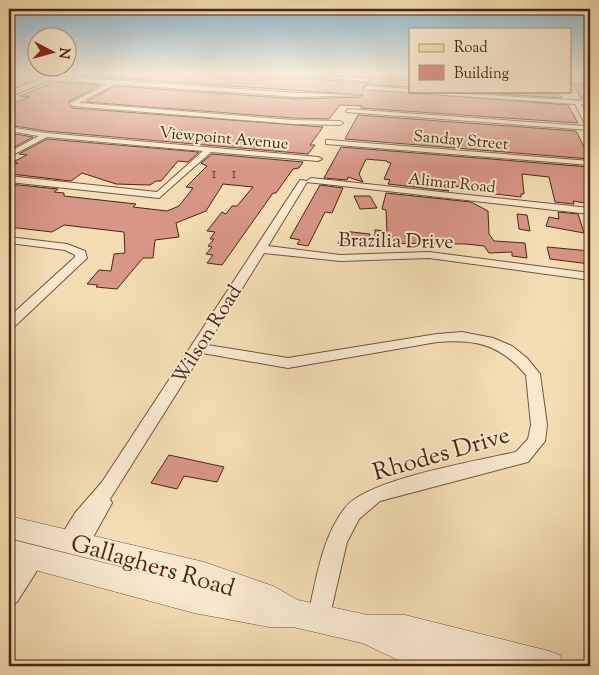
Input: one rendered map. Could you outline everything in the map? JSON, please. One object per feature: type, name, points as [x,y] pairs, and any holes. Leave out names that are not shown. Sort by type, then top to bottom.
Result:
[{"type":"street","points":[[78,104],[293,122],[321,156]]},
{"type":"street","name":"Wilson Road","points":[[9,596],[40,552],[93,522],[109,486],[353,104]]},
{"type":"street","points":[[578,104],[590,128]]},
{"type":"street","points":[[348,111],[590,128]]},
{"type":"street","name":"Viewpoint Avenue","points":[[9,129],[46,135],[321,156]]},
{"type":"street","points":[[9,154],[46,135]]},
{"type":"street","points":[[9,179],[162,198],[210,149]]},
{"type":"street","name":"Sanday Street","points":[[321,156],[590,163]]},
{"type":"street","name":"Alimar Road","points":[[321,156],[590,211]]},
{"type":"street","points":[[9,240],[66,247],[81,253],[81,258],[9,324]]},
{"type":"street","name":"Brazilia Drive","points":[[261,249],[340,258],[429,255],[590,276]]},
{"type":"street","name":"Rhodes Drive","points":[[198,348],[288,363],[437,338],[462,336],[488,341],[507,349],[533,374],[539,425],[536,441],[522,457],[396,488],[374,496],[352,512],[337,541],[288,612]]},
{"type":"street","name":"Gallaghers Road","points":[[9,526],[40,552],[217,592],[288,612],[368,630],[405,630],[549,666]]},
{"type":"street","name":"Gallaghers Road","points":[[368,630],[406,650],[474,666]]},
{"type":"building","points":[[70,104],[72,108],[323,127],[310,145],[315,145],[308,154],[46,131],[9,125],[9,105]]},
{"type":"building","points":[[118,104],[562,104],[568,105],[578,123],[340,105],[329,119]]},
{"type":"building","points":[[358,115],[576,131],[590,159],[345,139]]},
{"type":"building","points":[[9,133],[33,137],[9,150]]},
{"type":"building","points":[[47,139],[199,152],[188,162],[178,161],[161,181],[156,181],[150,185],[116,184],[82,173],[71,181],[11,174],[14,171],[9,170],[9,168],[18,163],[13,162],[27,155],[19,154]]},
{"type":"building","points":[[341,147],[590,167],[590,200],[585,200],[585,203],[573,201],[574,204],[555,202],[549,177],[522,174],[524,194],[521,194],[521,197],[432,182],[449,191],[388,184],[390,180],[384,179],[391,163],[366,159],[359,174],[363,182],[348,177],[347,180],[324,178]]},
{"type":"building","points":[[212,154],[303,162],[299,168],[293,169],[276,193],[273,193],[222,265],[207,263],[213,255],[206,254],[212,247],[208,246],[214,239],[210,239],[215,232],[207,231],[222,212],[226,214],[232,206],[237,206],[253,187],[223,184],[206,211],[176,223],[179,237],[155,240],[153,258],[143,258],[117,289],[87,284],[99,270],[111,271],[114,254],[125,253],[124,232],[64,225],[52,232],[9,227],[9,184],[58,189],[54,192],[64,193],[64,196],[136,204],[133,207],[167,211],[179,206],[193,188],[186,187],[207,166],[201,163]]},
{"type":"building","points":[[320,185],[343,188],[332,213],[325,212],[308,246],[297,244],[300,240],[290,238]]},
{"type":"building","points":[[386,193],[471,202],[488,211],[489,234],[494,241],[525,243],[527,258],[512,256],[512,252],[489,253],[484,246],[466,244],[375,243],[375,230],[387,231],[386,210],[382,209]]},
{"type":"building","points":[[354,196],[370,196],[377,208],[360,209]]},
{"type":"building","points":[[558,212],[578,214],[584,233],[546,226],[549,217],[559,219]]},
{"type":"building","points":[[517,214],[527,215],[530,231],[519,229]]},
{"type":"building","points":[[343,231],[370,234],[367,245],[338,244]]},
{"type":"building","points":[[547,247],[590,251],[590,264],[550,259]]},
{"type":"building","points":[[169,455],[224,467],[217,482],[184,476],[177,489],[151,483]]}]
